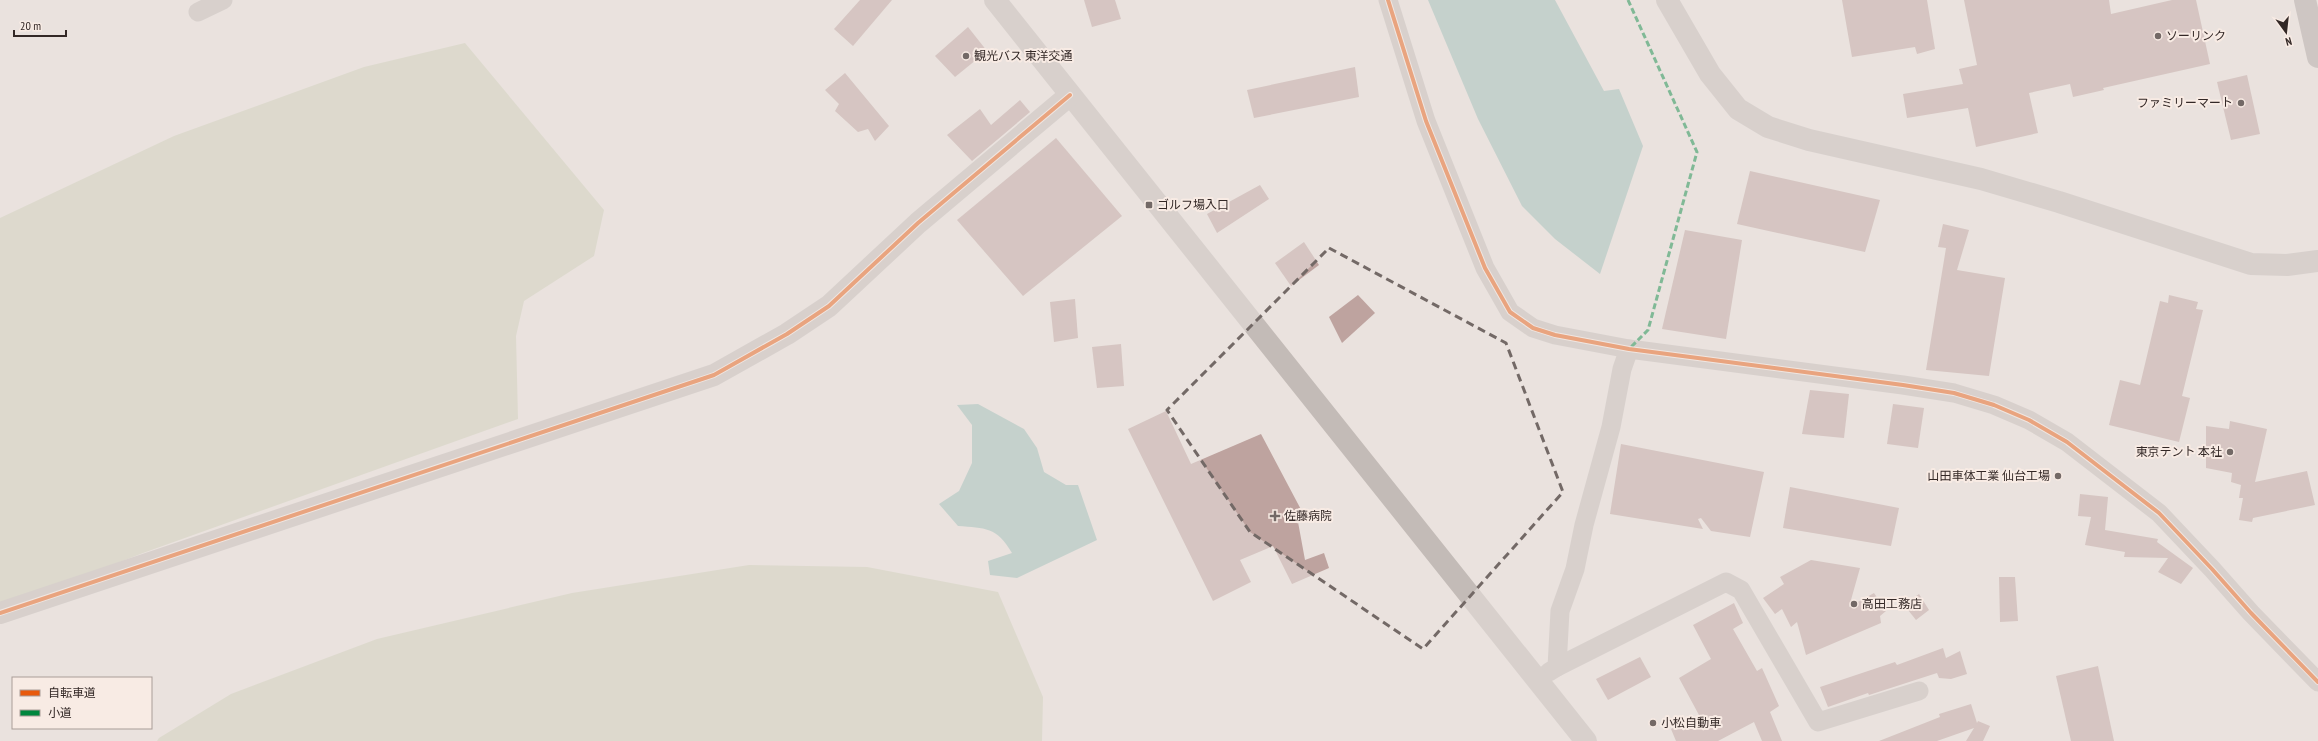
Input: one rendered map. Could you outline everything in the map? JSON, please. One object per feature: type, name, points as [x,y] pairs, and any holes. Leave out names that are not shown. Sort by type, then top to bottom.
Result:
[{"type":"highway","points":[[2305,0],[2318,57]]},
{"type":"street","points":[[198,12],[223,0]]},
{"type":"street","points":[[995,0],[1586,741]]},
{"type":"street","points":[[1388,0],[1426,121],[1485,268],[1510,312],[1533,328],[1629,349],[1954,393],[1994,405],[2028,420],[2067,442],[2159,512],[2251,613],[2318,682]]},
{"type":"street","points":[[1667,0],[1710,74],[1738,108],[1768,127],[1809,140],[1981,179],[2059,202],[2251,264],[2287,265],[2318,262]]},
{"type":"street","points":[[0,614],[714,375],[787,334],[829,306],[918,223],[1070,95]]},
{"type":"street","points":[[1557,666],[1560,611],[1575,570],[1584,525],[1611,427],[1622,369],[1629,349]]},
{"type":"street","points":[[1538,680],[1557,666],[1726,582],[1741,590],[1818,722],[1919,691]]},
{"type":"highlighted area","points":[[1329,248],[1506,343],[1563,492],[1423,649],[1250,532],[1167,410]]},
{"type":"green space","points":[[465,43],[604,210],[594,256],[524,301],[516,336],[518,419],[143,553],[0,609],[0,218],[174,136],[364,67]]},
{"type":"green space","points":[[749,565],[867,567],[998,592],[1043,697],[1042,741],[157,741],[159,738],[231,694],[377,639],[572,593]]},
{"type":"water","points":[[1428,0],[1555,0],[1604,91],[1619,89],[1643,146],[1600,274],[1555,239],[1522,206],[1478,119]]},
{"type":"water","points":[[978,404],[1024,429],[1037,448],[1044,472],[1066,485],[1078,485],[1097,540],[1017,578],[990,575],[988,561],[1012,553],[1006,544],[1001,538],[990,530],[976,527],[958,526],[939,504],[959,491],[972,463],[972,425],[957,405]]},
{"type":"building","points":[[860,0],[892,0],[853,46],[834,29]]},
{"type":"building","points":[[1084,0],[1115,0],[1121,19],[1092,27]]},
{"type":"building","points":[[1842,0],[1927,0],[1935,49],[1917,54],[1915,47],[1852,57]]},
{"type":"building","points":[[1964,0],[2109,0],[2111,14],[2172,0],[2196,0],[2210,64],[2103,88],[2104,90],[2073,97],[2070,84],[2029,93],[2038,133],[1976,147],[1968,108],[1907,118],[1903,94],[1963,84],[1959,69],[1977,65]]},
{"type":"building","points":[[968,27],[987,51],[955,77],[935,56]]},
{"type":"building","points":[[1355,67],[1359,97],[1254,118],[1247,90]]},
{"type":"building","points":[[845,73],[889,126],[875,141],[868,129],[858,132],[835,111],[839,104],[825,90]]},
{"type":"building","points":[[2247,75],[2260,134],[2231,140],[2217,82]]},
{"type":"building","points":[[1020,100],[1030,112],[972,161],[947,135],[980,109],[991,125]]},
{"type":"building","points":[[1056,138],[1122,216],[1023,296],[957,220]]},
{"type":"building","points":[[1750,171],[1880,200],[1865,252],[1737,224]]},
{"type":"building","points":[[1260,185],[1269,199],[1217,233],[1207,214]]},
{"type":"building","points":[[1943,224],[1969,230],[1957,270],[2005,278],[1989,376],[1926,370],[1946,248],[1938,247]]},
{"type":"building","points":[[1685,230],[1742,240],[1726,339],[1662,329]]},
{"type":"building","points":[[1304,242],[1319,265],[1291,286],[1275,263]]},
{"type":"building","points":[[1358,295],[1375,313],[1342,343],[1329,317]]},
{"type":"building","points":[[2169,295],[2198,302],[2196,309],[2203,310],[2182,396],[2190,398],[2179,442],[2109,425],[2120,380],[2140,385],[2160,301],[2168,303]]},
{"type":"building","points":[[1075,299],[1078,338],[1054,342],[1050,302]]},
{"type":"building","points":[[1121,344],[1124,386],[1097,388],[1092,347]]},
{"type":"building","points":[[1810,390],[1849,394],[1844,438],[1802,434]]},
{"type":"building","points":[[1893,404],[1924,408],[1918,448],[1887,444]]},
{"type":"building","points":[[1166,411],[1191,464],[1261,434],[1306,519],[1298,522],[1305,560],[1324,553],[1329,568],[1292,584],[1273,546],[1240,560],[1251,582],[1213,601],[1128,429]]},
{"type":"building","points":[[2230,421],[2267,429],[2255,482],[2307,471],[2315,505],[2253,518],[2252,522],[2239,520],[2243,498],[2239,498],[2241,485],[2231,482],[2232,473],[2206,468],[2206,426],[2229,429]]},
{"type":"building","points":[[1621,444],[1764,472],[1750,537],[1711,531],[1701,518],[1698,519],[1703,529],[1610,514]]},
{"type":"building","points":[[1790,487],[1899,508],[1891,546],[1783,528]]},
{"type":"building","points":[[2080,494],[2108,497],[2105,530],[2158,539],[2157,542],[2193,568],[2181,584],[2158,572],[2168,558],[2124,557],[2125,552],[2085,545],[2091,517],[2078,516]]},
{"type":"building","points":[[1811,560],[1860,568],[1849,607],[1874,593],[1886,611],[1880,616],[1881,623],[1806,655],[1797,622],[1791,627],[1782,609],[1775,614],[1763,598],[1784,584],[1780,577]]},
{"type":"building","points":[[1999,577],[2015,577],[2018,621],[2000,622]]},
{"type":"building","points":[[1919,594],[1929,610],[1916,620],[1904,605]]},
{"type":"building","points":[[1734,603],[1743,623],[1733,629],[1757,671],[1762,668],[1779,706],[1770,712],[1782,741],[1762,741],[1754,722],[1718,741],[1676,741],[1671,729],[1699,715],[1679,678],[1711,659],[1693,625]]},
{"type":"building","points":[[1943,648],[1946,658],[1960,651],[1967,674],[1951,679],[1939,678],[1937,673],[1869,695],[1868,693],[1828,707],[1820,687],[1895,662],[1897,665]]},
{"type":"building","points":[[1640,657],[1651,677],[1608,700],[1596,679]]},
{"type":"building","points":[[2098,666],[2114,741],[2071,741],[2056,676]]},
{"type":"building","points":[[1971,704],[1977,723],[1978,721],[1990,726],[1983,741],[1966,741],[1974,728],[1937,741],[1879,741],[1940,717],[1939,714]]},
{"type":"marked path","points":[[1628,0],[1697,152],[1648,330],[1629,349]]},
{"type":"cycle path","points":[[1388,0],[1426,121],[1485,268],[1510,312],[1533,328],[1555,335],[1629,349],[1954,393],[1994,405],[2029,420],[2067,442],[2159,513],[2251,613],[2318,682]]},
{"type":"cycle path","points":[[0,613],[714,375],[787,334],[829,306],[918,223],[1070,95]]},
{"type":"place","name":"ソーリンク","points":[[2158,36]]},
{"type":"place","name":"観光バス 東洋交通","points":[[966,56]]},
{"type":"place","name":"ファミリーマート","points":[[2241,103]]},
{"type":"place","name":"ゴルフ場入口","points":[[1149,205]]},
{"type":"place","name":"東京テント 本社","points":[[2230,452]]},
{"type":"place","name":"山田車体工業 仙台工場","points":[[2058,476]]},
{"type":"place","name":"佐藤病院","points":[[1275,516]]},
{"type":"place","name":"高田工務店","points":[[1854,604]]},
{"type":"place","name":"小松自動車","points":[[1653,723]]}]
